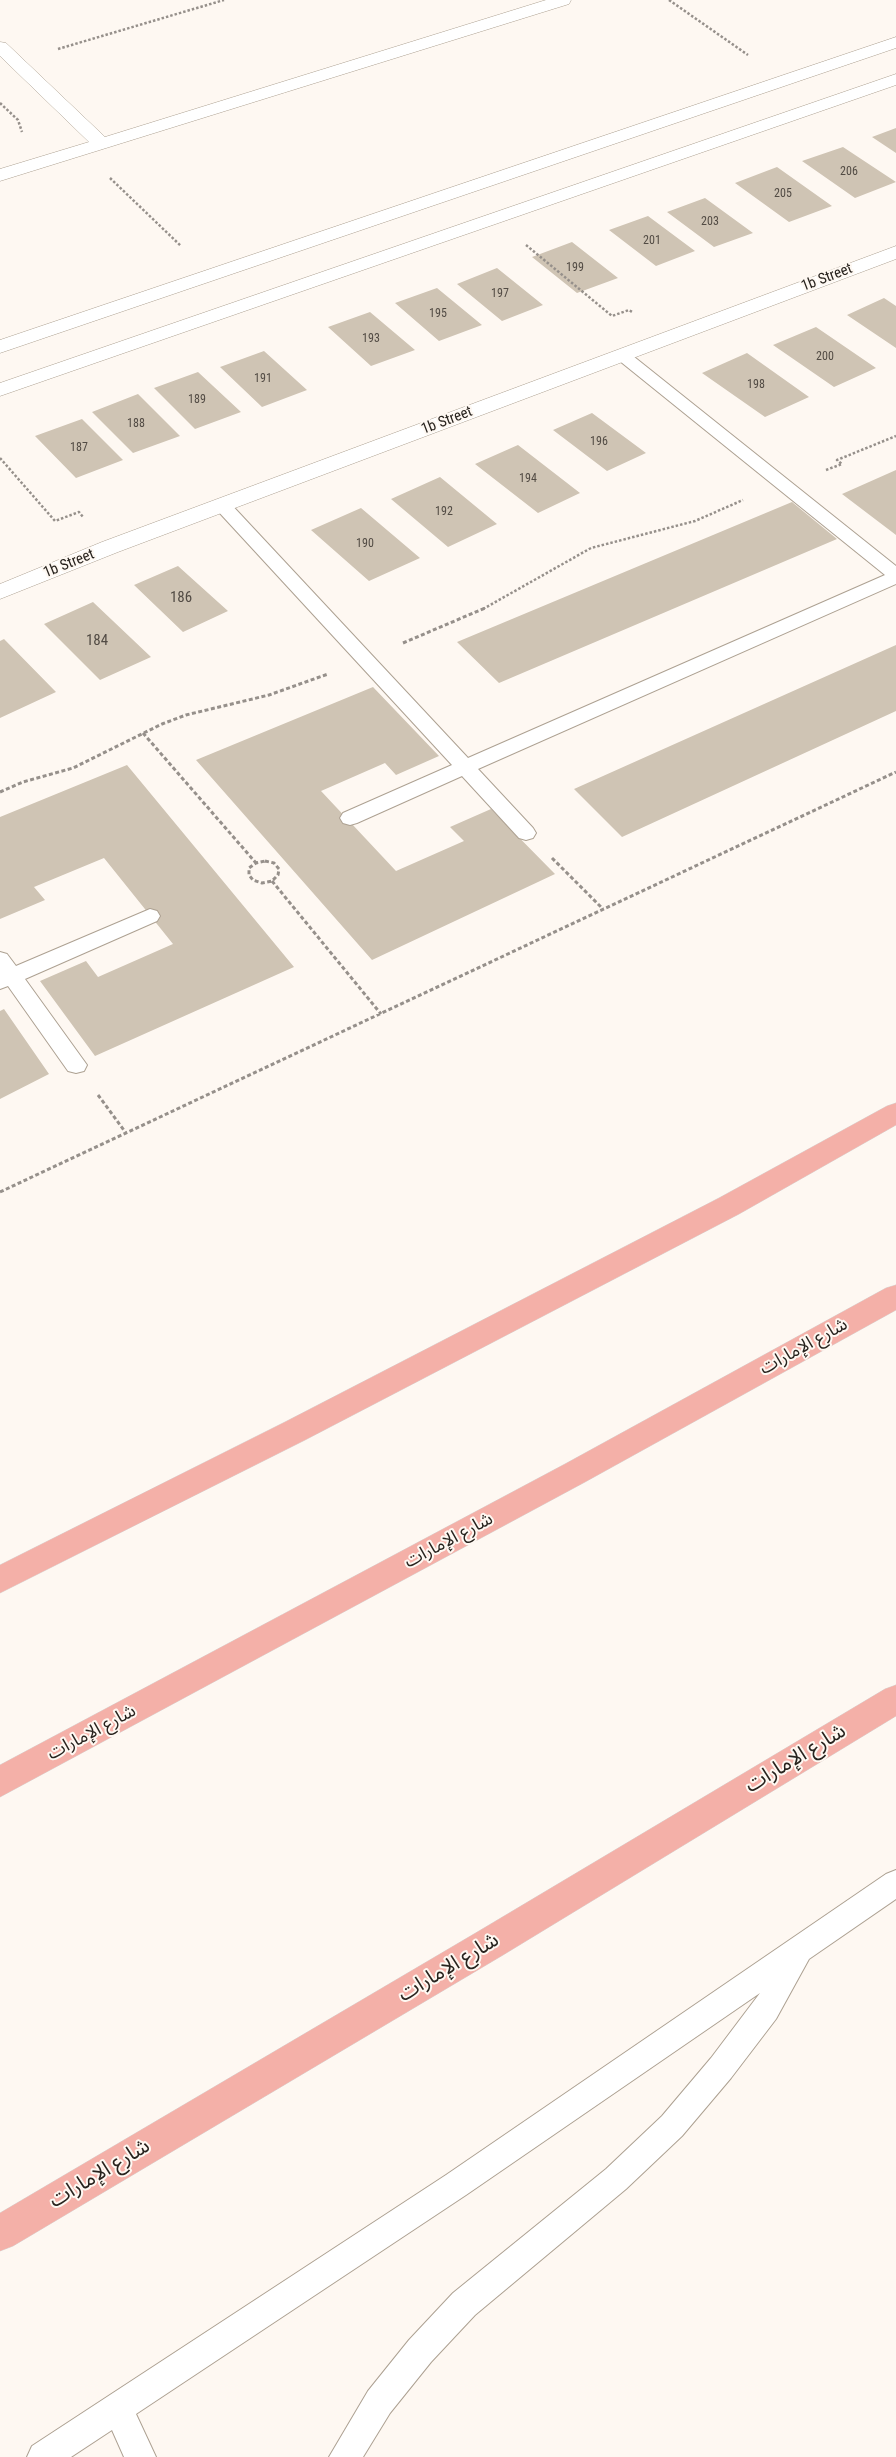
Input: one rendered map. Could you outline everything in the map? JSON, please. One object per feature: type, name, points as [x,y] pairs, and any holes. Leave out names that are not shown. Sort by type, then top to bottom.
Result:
[{"type":"highway","points":[[0,1580],[711,1215],[896,1113]]},
{"type":"highway","name":"شارع الإمارات","points":[[0,1782],[575,1473],[896,1296]]},
{"type":"highway","name":"شارع الإمارات","points":[[0,2233],[491,1943],[896,1699]]},
{"type":"street","points":[[0,175],[562,0]]},
{"type":"street","points":[[0,347],[896,42]]},
{"type":"street","points":[[0,47],[101,143]]},
{"type":"street","points":[[0,390],[896,79]]},
{"type":"street","name":"1b Street","points":[[0,592],[110,547],[896,252]]},
{"type":"lane","points":[[350,818],[896,576],[622,356]]},
{"type":"lane","points":[[222,506],[526,833]]},
{"type":"lane","points":[[76,1065],[4,972],[150,916]]},
{"type":"lane","points":[[43,2457],[456,2185],[896,1883]]},
{"type":"lane","points":[[345,2457],[379,2402],[420,2351],[464,2304],[616,2179],[672,2126],[721,2068],[766,2009],[801,1948]]},
{"type":"lane","points":[[118,2409],[140,2457]]},
{"type":"path","points":[[16,62],[224,0]]},
{"type":"path","points":[[669,0],[749,56]]},
{"type":"path","points":[[0,103],[18,120],[22,132],[20,137]]},
{"type":"path","points":[[110,177],[182,246]]},
{"type":"path","points":[[519,239],[612,316],[630,310],[665,339]]},
{"type":"path","points":[[0,792],[24,782],[74,768],[143,733],[186,715],[269,695],[365,660],[483,609],[591,548],[695,520],[755,494],[759,498],[787,488],[842,464],[837,460],[896,436]]},
{"type":"path","points":[[0,458],[55,521],[79,512],[110,547]]},
{"type":"path","points":[[143,733],[256,863]]},
{"type":"path","points":[[0,1192],[896,772]]},
{"type":"path","points":[[526,833],[603,909]]},
{"type":"path","points":[[265,861],[274,863],[279,869],[278,876],[272,881],[262,883],[253,880],[248,875],[249,868],[256,863],[265,861]]},
{"type":"path","points":[[272,881],[382,1014]]},
{"type":"path","points":[[76,1065],[126,1133]]},
{"type":"building","points":[[896,128],[896,153],[872,137]]},
{"type":"building","points":[[843,147],[896,182],[855,198],[802,161]]},
{"type":"building","points":[[777,167],[832,206],[789,222],[735,183]]},
{"type":"building","points":[[705,198],[753,233],[714,247],[667,212]]},
{"type":"building","points":[[648,216],[695,251],[656,266],[609,230]]},
{"type":"building","points":[[572,242],[618,278],[577,293],[532,257]]},
{"type":"building","points":[[497,268],[543,305],[502,321],[457,284]]},
{"type":"building","points":[[437,288],[482,325],[439,341],[395,303]]},
{"type":"building","points":[[884,298],[896,306],[896,348],[847,315]]},
{"type":"building","points":[[370,312],[415,350],[371,366],[328,327]]},
{"type":"building","points":[[816,327],[876,368],[834,387],[773,345]]},
{"type":"building","points":[[264,351],[307,390],[262,407],[220,367]]},
{"type":"building","points":[[747,353],[809,397],[765,417],[702,373]]},
{"type":"building","points":[[198,372],[241,412],[195,429],[154,388]]},
{"type":"building","points":[[138,394],[180,436],[133,453],[92,412]]},
{"type":"building","points":[[592,413],[646,453],[607,471],[553,430]]},
{"type":"building","points":[[82,419],[123,460],[76,478],[35,436]]},
{"type":"building","points":[[518,445],[580,493],[538,513],[475,464]]},
{"type":"building","points":[[896,470],[896,535],[842,494]]},
{"type":"building","points":[[440,477],[497,524],[448,547],[391,499]]},
{"type":"building","points":[[792,502],[837,539],[499,683],[457,642]]},
{"type":"building","points":[[361,508],[420,558],[369,581],[311,530]]},
{"type":"building","points":[[178,566],[228,611],[183,632],[134,585]]},
{"type":"building","points":[[93,602],[151,657],[100,680],[44,624]]},
{"type":"building","points":[[4,639],[56,692],[0,718],[0,641]]},
{"type":"building","points":[[896,645],[896,711],[622,837],[574,789]]},
{"type":"building","points":[[373,687],[439,756],[396,775],[385,763],[321,791],[396,871],[464,841],[450,827],[491,809],[555,874],[372,960],[196,760]]},
{"type":"building","points":[[127,765],[294,967],[95,1056],[40,981],[86,961],[98,977],[173,944],[104,858],[34,887],[45,900],[0,919],[0,817]]},
{"type":"building","points":[[4,1009],[49,1074],[0,1099],[0,1011]]}]
